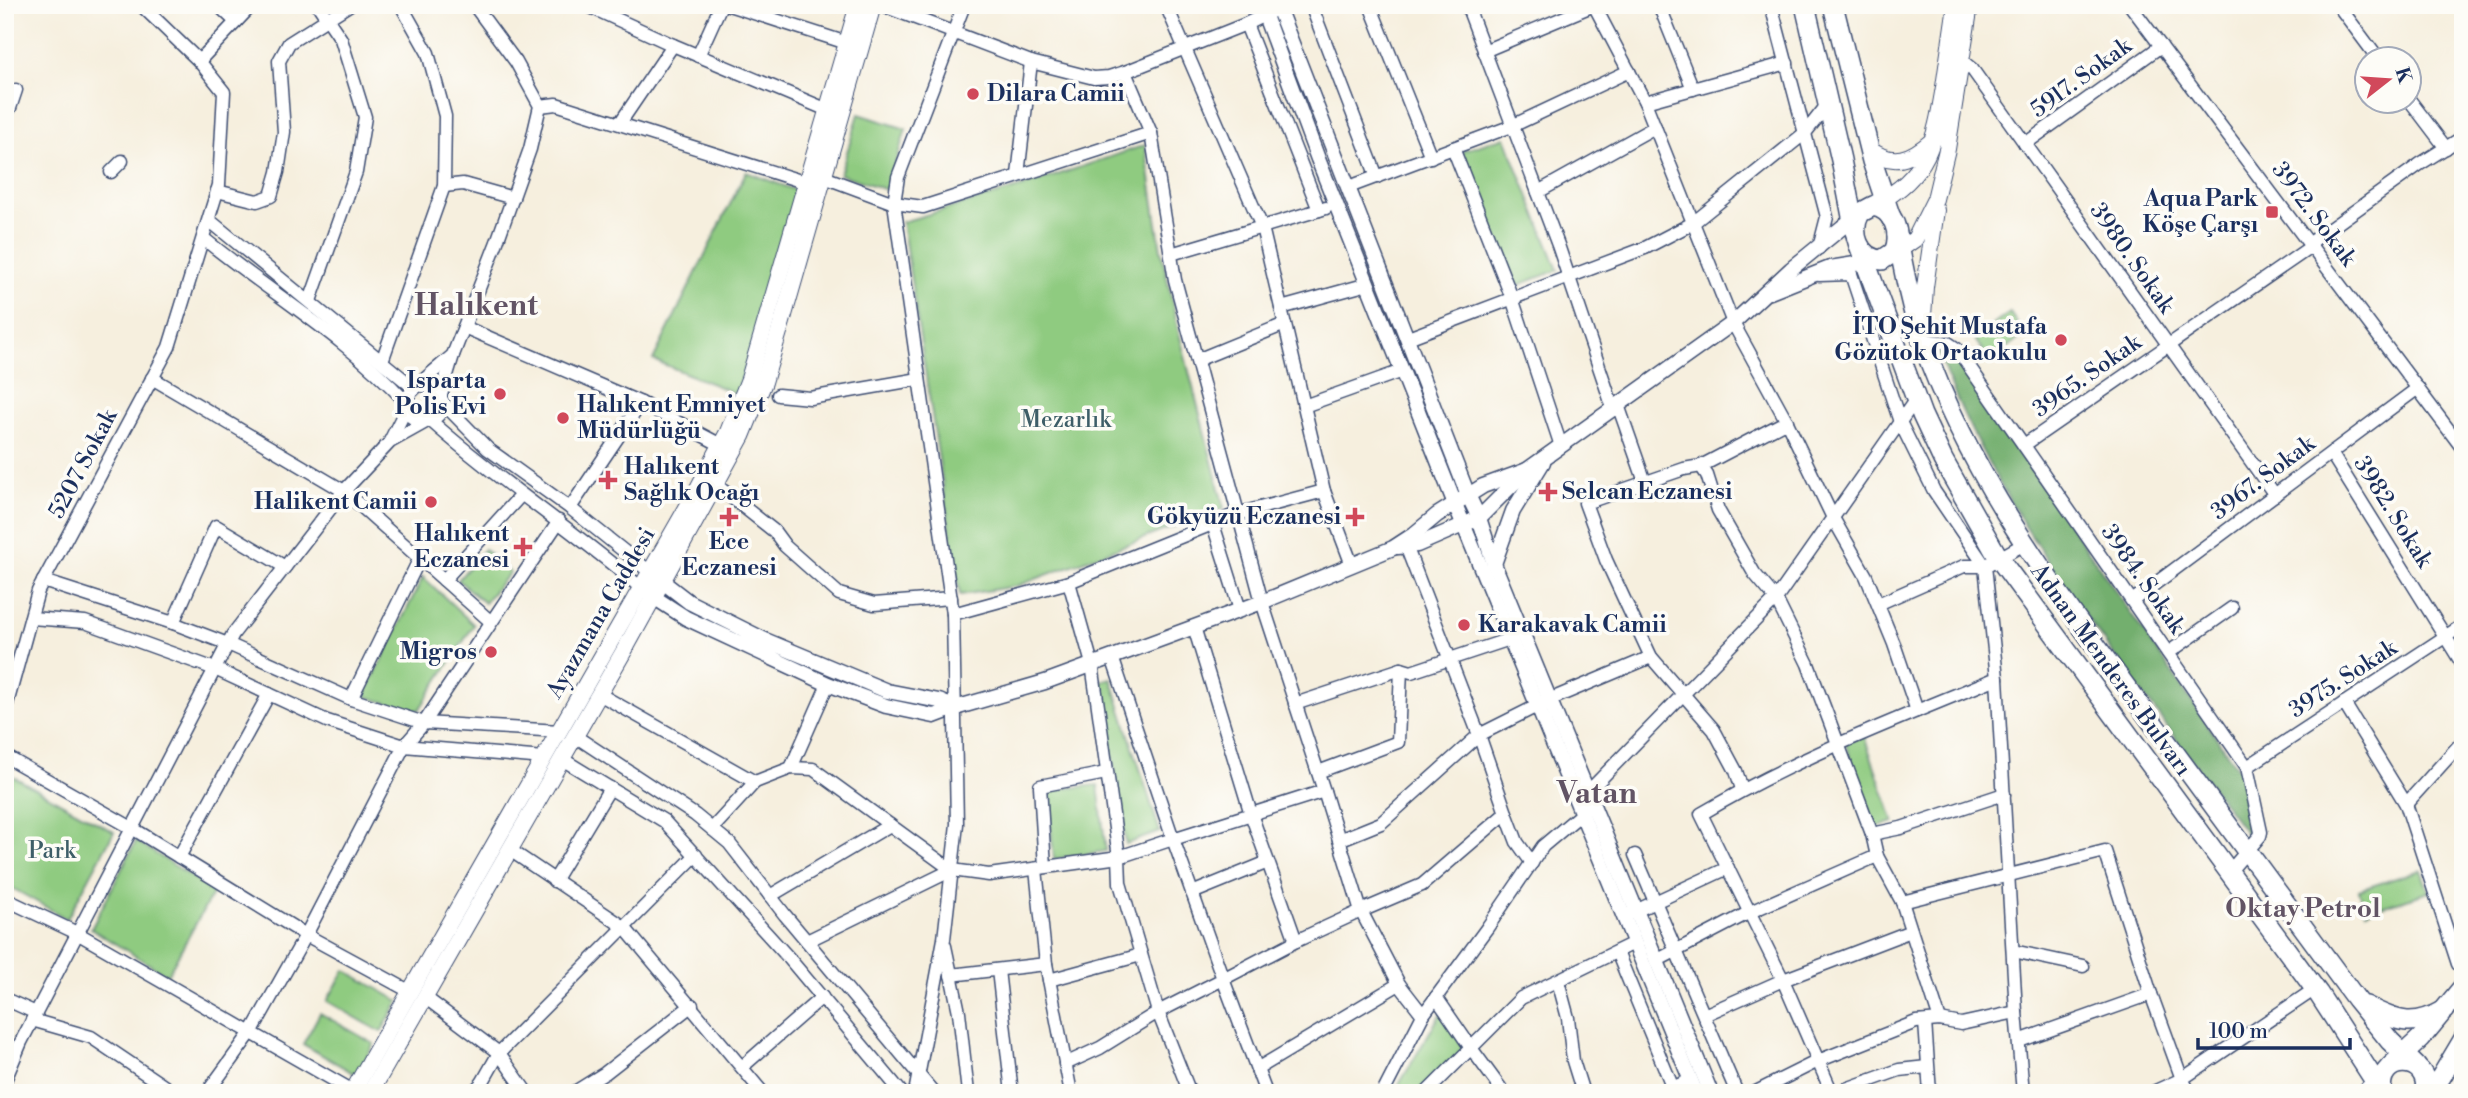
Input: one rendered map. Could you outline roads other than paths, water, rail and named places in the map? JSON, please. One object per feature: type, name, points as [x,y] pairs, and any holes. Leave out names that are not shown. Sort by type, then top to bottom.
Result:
[{"type":"main road","name":"Ayazmana Caddesi","points":[[353,1092],[419,995],[510,850],[562,759],[567,733],[656,577],[721,445],[749,379],[809,204],[824,177],[847,43],[858,5]]},
{"type":"main road","name":"Ayazmana Caddesi","points":[[656,577],[716,485],[742,436],[764,382],[809,204],[807,183],[873,5]]},
{"type":"main road","name":"Adnan Menderes Bulvarı","points":[[1805,5],[1828,104],[1875,233],[1949,410],[1974,460],[2024,544],[2060,597],[2359,1002],[2391,1077]]},
{"type":"main road","name":"Adnan Menderes Bulvarı","points":[[1833,5],[1868,148],[1875,233],[1916,399],[1992,562],[2315,989],[2391,1077]]},
{"type":"main road","points":[[1922,340],[1926,287],[1955,57],[1956,5]]},
{"type":"main road","points":[[1941,177],[1915,239],[1875,233],[1897,191],[1917,171],[1929,153],[1970,5]]},
{"type":"main road","points":[[1868,148],[1883,158],[1900,159],[1920,150],[1934,138]]},
{"type":"main road","name":"Ayazmana Caddesi","points":[[370,1093],[544,758],[599,694],[647,593]]},
{"type":"main road","points":[[2463,987],[2391,1077],[2430,1092],[2463,1040]]},
{"type":"main road","points":[[2359,1002],[2384,1015],[2405,1021],[2429,1019],[2446,1010]]},
{"type":"street","points":[[141,5],[199,61],[224,92],[217,191],[209,220],[382,361],[417,386],[436,388],[442,399],[488,449],[570,508],[689,603],[765,640],[887,691],[939,701],[955,708]]},
{"type":"street","points":[[218,5],[236,22]]},
{"type":"street","points":[[199,61],[252,5]]},
{"type":"street","points":[[310,301],[356,172],[365,117],[341,39],[317,5]]},
{"type":"street","points":[[217,191],[257,201],[271,196],[284,132],[279,61],[289,43],[349,5]]},
{"type":"street","points":[[382,361],[444,186],[445,116],[428,53],[401,5]]},
{"type":"street","points":[[5,1080],[34,1017],[228,643],[344,491],[390,442],[438,417],[453,355],[513,198],[530,149],[540,106],[516,62],[474,5]]},
{"type":"street","points":[[586,5],[698,56],[835,113]]},
{"type":"street","points":[[698,56],[721,5]]},
{"type":"street","points":[[729,5],[847,43]]},
{"type":"street","points":[[881,5],[1031,62],[1094,78],[1109,77],[1184,50],[1246,24],[1263,10],[1280,6],[1479,519],[1543,703],[1630,914],[1656,961],[1711,1093]]},
{"type":"street","points":[[915,1093],[944,939],[957,824],[953,614],[894,204],[898,177],[964,5]]},
{"type":"street","points":[[1167,5],[1262,228],[1324,491],[1352,565]]},
{"type":"street","points":[[1311,5],[1377,177]]},
{"type":"street","points":[[1370,5],[1431,157]]},
{"type":"street","points":[[1467,5],[1645,482]]},
{"type":"street","points":[[1484,51],[1594,5],[1656,127],[1733,323],[1787,421],[1833,518],[1866,576],[1917,711]]},
{"type":"street","points":[[1659,5],[1693,89]]},
{"type":"street","points":[[1772,5],[1827,217],[1819,248]]},
{"type":"street","name":"3972. Sokak","points":[[2130,5],[2463,449]]},
{"type":"street","points":[[2338,5],[2369,46]]},
{"type":"street","points":[[1263,10],[1336,205],[1455,504],[1510,639],[1543,703]]},
{"type":"street","points":[[1246,24],[1319,210]]},
{"type":"street","points":[[620,123],[673,45]]},
{"type":"street","name":"5917. Sokak","points":[[2025,144],[2161,46]]},
{"type":"street","name":"3980. Sokak","points":[[1955,57],[1972,69],[2275,495]]},
{"type":"street","points":[[1018,175],[1031,62]]},
{"type":"street","points":[[1645,102],[1787,63]]},
{"type":"street","points":[[1349,187],[1513,127],[1629,71]]},
{"type":"street","points":[[1125,72],[1151,133],[1175,280],[1262,602],[1361,911],[1399,984],[1423,1015]]},
{"type":"street","points":[[10,108],[16,90]]},
{"type":"street","points":[[540,106],[556,104],[807,183]]},
{"type":"street","points":[[1408,338],[1646,248],[1693,223],[1805,133],[1828,104]]},
{"type":"street","points":[[2422,116],[2446,148]]},
{"type":"street","points":[[1538,192],[1656,127]]},
{"type":"street","points":[[824,177],[894,204],[923,207],[1151,133]]},
{"type":"street","name":"3965. Sokak","points":[[2024,445],[2463,137]]},
{"type":"street","points":[[1453,148],[1512,298],[1561,446]]},
{"type":"street","points":[[111,172],[122,160]]},
{"type":"street","points":[[444,186],[463,184],[513,198]]},
{"type":"street","points":[[1171,254],[1336,205]]},
{"type":"street","name":"5207 Sokak","points":[[5,711],[43,581],[169,347],[209,220]]},
{"type":"street","points":[[204,238],[302,311],[378,373],[406,405],[410,416],[428,422],[521,495],[559,521],[647,593],[686,618],[828,684],[886,706],[934,716],[1045,682],[1262,602],[1399,547],[1417,545],[1479,519],[1527,470],[1733,323],[1791,268],[1819,248],[1875,233]]},
{"type":"street","points":[[1765,294],[1830,268],[1875,233]]},
{"type":"street","points":[[1812,275],[1850,274],[1900,422],[1934,491],[1992,562],[2016,1012],[2023,1093]]},
{"type":"street","points":[[1281,308],[1368,284]]},
{"type":"street","points":[[1196,360],[1284,324]]},
{"type":"street","points":[[464,327],[641,403],[721,445]]},
{"type":"street","name":"3984. Sokak","points":[[1922,340],[1955,346],[2247,767],[2261,832],[2229,872]]},
{"type":"street","points":[[390,442],[408,394],[453,355]]},
{"type":"street","points":[[1304,406],[1402,371]]},
{"type":"street","points":[[152,378],[344,491],[490,621]]},
{"type":"street","points":[[778,395],[810,398],[919,379]]},
{"type":"street","name":"3967. Sokak","points":[[2132,601],[2418,388]]},
{"type":"street","points":[[1383,1093],[1423,1015],[1544,846],[1776,599],[1916,399]]},
{"type":"street","points":[[570,508],[641,403]]},
{"type":"street","points":[[1742,789],[1736,771],[1714,730],[1651,657],[1606,560],[1585,503],[1684,468],[1701,466],[1787,421]]},
{"type":"street","name":"3982. Sokak","points":[[2331,453],[2463,665]]},
{"type":"street","points":[[1494,565],[1513,511],[1546,456]]},
{"type":"street","points":[[1701,466],[1707,475],[1718,510],[1754,573],[1776,599],[1808,664],[1872,834],[1877,856],[1902,902],[1940,1020]]},
{"type":"street","points":[[1399,547],[1468,495],[1483,486],[1527,470]]},
{"type":"street","points":[[716,485],[774,531],[785,546],[839,594],[874,604],[951,598]]},
{"type":"street","points":[[953,614],[1069,582],[1237,514],[1324,491]]},
{"type":"street","points":[[444,580],[521,495]]},
{"type":"street","points":[[207,1093],[252,1031],[306,935],[404,746],[424,723],[559,521]]},
{"type":"street","points":[[1213,524],[1240,610]]},
{"type":"street","points":[[173,623],[216,526],[285,567]]},
{"type":"street","points":[[1878,604],[1964,566],[1992,562],[2024,544]]},
{"type":"street","points":[[1399,547],[1449,660],[1517,842],[1532,863]]},
{"type":"street","points":[[351,699],[420,558]]},
{"type":"street","points":[[43,581],[228,643],[351,699],[424,723],[567,733],[695,815],[729,843],[933,1093]]},
{"type":"street","points":[[1069,582],[1092,664],[1119,858],[1120,883],[1158,1012],[1190,1093]]},
{"type":"street","points":[[2168,653],[2232,608]]},
{"type":"street","points":[[31,618],[85,622],[215,669],[327,720],[404,746],[544,758]]},
{"type":"street","name":"3975. Sokak","points":[[2247,767],[2463,625]]},
{"type":"street","points":[[1194,626],[1251,814],[1296,941]]},
{"type":"street","points":[[1295,704],[1401,669],[1411,672],[1510,639]]},
{"type":"street","points":[[1112,657],[1172,839],[1266,1093]]},
{"type":"street","points":[[1339,840],[1381,823],[1479,735],[1543,703],[1651,657]]},
{"type":"street","points":[[1318,772],[1398,742],[1401,669]]},
{"type":"street","points":[[1927,1067],[1899,1070],[1834,1093],[1751,912],[1700,814],[1742,789],[1839,743],[1997,678]]},
{"type":"street","points":[[791,768],[828,684]]},
{"type":"street","points":[[179,857],[268,694]]},
{"type":"street","points":[[599,694],[755,782]]},
{"type":"street","points":[[2344,703],[2406,804],[2460,960]]},
{"type":"street","points":[[2406,804],[2463,741]]},
{"type":"street","points":[[5,756],[132,828],[306,935],[419,995],[499,1053],[527,1093]]},
{"type":"street","points":[[562,759],[664,821],[822,998],[902,1093]]},
{"type":"street","points":[[712,829],[755,782],[791,768],[813,769],[952,870],[989,875],[1119,858],[1324,791]]},
{"type":"street","points":[[1071,1093],[1046,964],[1040,868],[1040,786],[1107,774]]},
{"type":"street","points":[[554,881],[610,788]]},
{"type":"street","points":[[1872,834],[1901,828],[2004,794]]},
{"type":"street","points":[[1065,1064],[1100,1048],[1158,1012],[1296,941],[1422,885],[1506,813]]},
{"type":"street","points":[[770,896],[890,825]]},
{"type":"street","points":[[510,850],[624,927],[763,1093]]},
{"type":"street","points":[[1902,902],[2105,851],[2151,994],[2182,1079],[2190,1093]]},
{"type":"street","points":[[481,1089],[499,1053],[696,855]]},
{"type":"street","points":[[1635,855],[1737,1093]]},
{"type":"street","points":[[1656,961],[1751,912],[1877,856]]},
{"type":"street","points":[[1192,893],[1268,862]]},
{"type":"street","points":[[1630,914],[1728,868]]},
{"type":"street","points":[[807,941],[952,870]]},
{"type":"street","points":[[5,899],[77,933],[252,1031],[353,1092]]},
{"type":"street","points":[[1630,914],[1634,943],[1694,1086],[1659,1093]]},
{"type":"street","points":[[1704,1015],[1783,980],[1911,931]]},
{"type":"street","points":[[944,939],[959,1012],[968,1093]]},
{"type":"street","points":[[1426,1093],[1521,998],[1634,943]]},
{"type":"street","points":[[2013,951],[2083,966]]},
{"type":"street","points":[[1617,952],[1674,1090]]},
{"type":"street","points":[[1049,980],[1141,955]]},
{"type":"street","points":[[951,975],[1046,964]]},
{"type":"street","points":[[998,970],[1012,1093]]},
{"type":"street","points":[[1558,981],[1568,1018],[1573,1061],[1583,1093]]},
{"type":"street","points":[[1257,1069],[1399,984]]},
{"type":"street","points":[[2151,1093],[2182,1079],[2315,989]]},
{"type":"street","points":[[2019,1041],[2151,994]]},
{"type":"street","points":[[1436,997],[1503,1093]]},
{"type":"street","points":[[742,1067],[822,998]]},
{"type":"street","points":[[5,999],[34,1017],[91,1037],[174,1093]]},
{"type":"street","points":[[573,1093],[605,1073],[692,1005]]},
{"type":"street","points":[[1754,1093],[1818,1061],[1916,1022],[1940,1020],[1961,1024],[2016,1012]]},
{"type":"street","points":[[1925,1022],[1930,1093]]},
{"type":"place","name":"Dilara Camii","points":[[973,94]]},
{"type":"place","name":"Aqua Park Köşe Çarşı","points":[[2272,212]]},
{"type":"place","name":"İTO Şehit Mustafa Gözütok Ortaokulu","points":[[2061,340]]},
{"type":"place","name":"Isparta Polis Evi","points":[[500,394]]},
{"type":"place","name":"Halıkent Emniyet Müdürlüğü","points":[[563,418]]},
{"type":"place","name":"Halıkent Sağlık Ocağı","points":[[608,480]]},
{"type":"place","name":"Selcan Eczanesi","points":[[1548,492]]},
{"type":"place","name":"Halikent Camii","points":[[431,502]]},
{"type":"place","name":"Ece Eczanesi","points":[[729,517]]},
{"type":"place","name":"Gökyüzü Eczanesi","points":[[1355,517]]},
{"type":"place","name":"Halıkent Eczanesi","points":[[523,547]]},
{"type":"place","name":"Karakavak Camii","points":[[1464,625]]},
{"type":"place","name":"Migros","points":[[491,652]]},
{"type":"district","name":"Halıkent","points":[[476,306]]},
{"type":"district","name":"Vatan","points":[[1597,794]]},
{"type":"district","name":"Oktay Petrol","points":[[2303,909]]},
{"type":"park label","name":"Mezarlık","points":[[1066,420]]},
{"type":"park label","name":"Park","points":[[52,851]]}]
